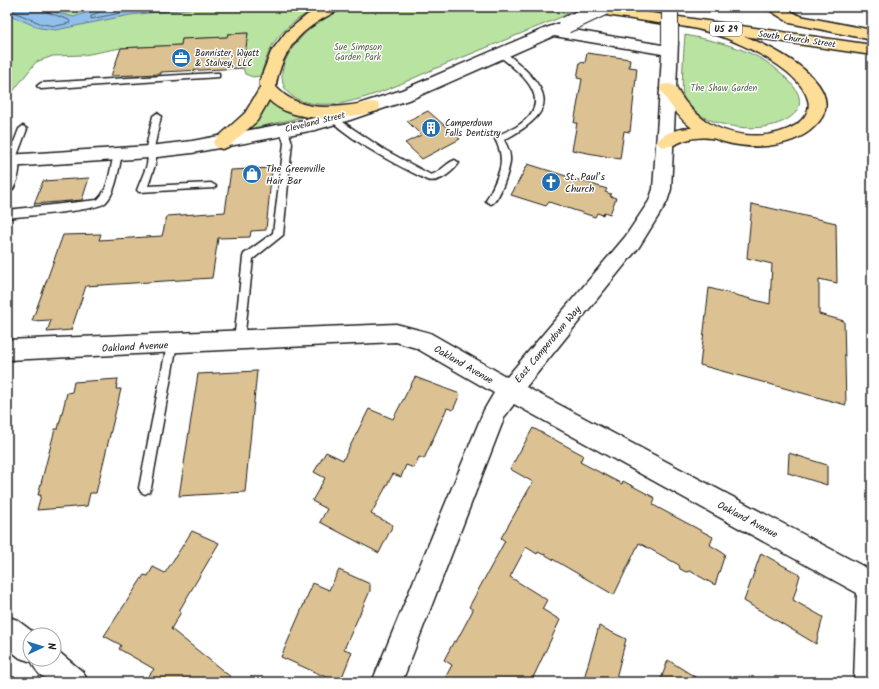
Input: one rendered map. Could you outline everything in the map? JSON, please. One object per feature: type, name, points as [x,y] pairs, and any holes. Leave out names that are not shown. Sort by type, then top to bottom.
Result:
[{"type":"main road","points":[[222,143],[251,117],[268,88],[268,80],[279,52],[291,35],[312,18],[334,7]]},
{"type":"main road","name":"South Church Street","points":[[580,7],[872,50]]},
{"type":"main road","name":"South Church Street","points":[[653,7],[872,36]]},
{"type":"main road","points":[[774,7],[795,20],[872,36]]},
{"type":"main road","points":[[668,88],[679,107],[695,122],[711,132],[735,138],[770,140],[789,136],[801,130],[815,116],[818,103],[812,87],[790,66],[745,40],[704,26]]},
{"type":"main road","points":[[268,88],[283,103],[297,109],[313,112],[352,110],[372,107]]},
{"type":"main road","points":[[666,142],[684,134],[711,132]]},
{"type":"street","name":"Cleveland Street","points":[[9,161],[118,154],[222,143],[334,119],[408,94],[604,7]]},
{"type":"street","name":"East Camperdown Way","points":[[387,682],[496,410],[510,390],[632,242],[658,202],[662,190],[666,142],[670,7]]},
{"type":"street","points":[[551,31],[669,46]]},
{"type":"street","points":[[7,184],[9,161]]},
{"type":"street","name":"Oakland Avenue","points":[[7,350],[172,344],[396,333],[422,340],[510,390],[871,585]]},
{"type":"street","points":[[868,682],[871,585]]},
{"type":"street","points":[[7,630],[22,642]]},
{"type":"lane","points":[[491,201],[505,166],[505,151],[500,139],[512,134],[533,119],[539,109],[541,97],[527,75],[501,53]]},
{"type":"lane","points":[[41,86],[216,75]]},
{"type":"lane","points":[[157,116],[151,151],[151,165],[142,190],[211,186]]},
{"type":"lane","points":[[334,119],[350,133],[401,164],[430,178],[441,175],[456,163]]},
{"type":"lane","points":[[9,161],[23,129]]},
{"type":"lane","points":[[239,341],[248,257],[278,235],[288,143],[284,130]]},
{"type":"lane","points":[[7,214],[94,205],[103,201],[107,194],[118,154]]},
{"type":"lane","points":[[145,488],[172,344]]},
{"type":"green space","points":[[7,7],[319,7],[293,22],[277,38],[269,52],[260,76],[253,77],[245,74],[243,68],[248,33],[228,34],[227,37],[182,39],[181,45],[121,48],[84,55],[53,56],[36,62],[7,99]]},
{"type":"green space","name":"Sue Simpson Garden Park","points":[[349,7],[527,7],[569,14],[389,89],[366,97],[335,104],[315,104],[297,99],[284,87],[282,71],[287,57],[296,43],[316,24]]},
{"type":"green space","name":"The Shaw Garden","points":[[685,35],[716,42],[745,51],[771,65],[783,75],[796,90],[800,103],[796,112],[785,120],[771,126],[754,128],[736,127],[703,117],[691,108],[682,92]]},
{"type":"green space","points":[[269,96],[288,113],[303,117],[249,129]]},
{"type":"water","points":[[7,7],[45,7],[58,13],[74,17],[102,7],[203,7],[130,15],[56,30],[40,28],[16,18],[7,13]]},
{"type":"building","name":"Bannister, Wyatt & Stalvey, LLC","points":[[248,33],[243,68],[111,76],[121,48],[181,45],[182,39],[227,37],[228,34]]},
{"type":"building","points":[[587,53],[630,59],[629,67],[637,68],[630,132],[624,131],[620,159],[572,150],[577,123],[574,123],[582,79],[577,78],[580,62],[585,63]]},
{"type":"building","name":"Camperdown Falls Dentistry","points":[[428,111],[460,139],[422,159],[405,143],[421,135],[407,121]]},
{"type":"building","name":"St. Paul’s Church","points":[[528,164],[607,189],[605,192],[616,198],[610,214],[604,212],[603,215],[597,213],[595,217],[549,202],[546,206],[511,195]]},
{"type":"building","points":[[272,168],[266,230],[251,231],[250,237],[218,238],[212,278],[86,286],[71,330],[47,332],[51,320],[32,321],[63,235],[101,234],[99,240],[162,236],[167,216],[225,212],[231,170]]},
{"type":"building","points":[[89,178],[82,200],[34,204],[43,181]]},
{"type":"building","points":[[752,204],[836,223],[837,283],[819,279],[819,314],[844,321],[846,405],[700,365],[709,288],[770,304],[772,264],[747,258]]},
{"type":"building","points":[[257,371],[245,492],[179,496],[198,374]]},
{"type":"building","points":[[415,377],[460,394],[453,410],[447,408],[424,459],[419,457],[414,468],[406,465],[401,477],[393,474],[371,514],[393,525],[379,553],[320,522],[327,509],[312,501],[325,478],[314,472],[326,452],[343,460],[369,409],[393,419]]},
{"type":"building","points":[[118,379],[116,389],[121,389],[96,493],[90,493],[87,506],[37,510],[41,495],[38,495],[55,429],[58,429],[67,393],[72,392],[74,382]]},
{"type":"building","points":[[533,428],[583,455],[580,462],[622,484],[623,481],[655,498],[653,505],[713,537],[710,545],[725,554],[715,585],[690,571],[686,572],[680,569],[679,565],[639,543],[614,595],[544,554],[538,552],[537,554],[526,547],[510,577],[547,600],[542,609],[560,620],[531,682],[443,682],[452,665],[444,660],[454,641],[456,642],[473,610],[469,607],[505,541],[501,538],[533,482],[510,469]]},
{"type":"building","points":[[789,453],[827,465],[827,485],[788,473]]},
{"type":"building","points":[[192,531],[219,543],[179,611],[181,612],[171,629],[237,682],[144,682],[154,669],[119,649],[121,645],[104,636],[144,575],[148,576],[153,567],[165,573]]},
{"type":"building","points":[[761,553],[800,575],[793,600],[823,617],[816,644],[744,601]]},
{"type":"building","points":[[339,570],[370,584],[370,591],[344,649],[352,652],[340,682],[337,682],[281,657],[313,583],[329,590]]},
{"type":"building","points":[[599,626],[626,639],[615,682],[583,682]]},
{"type":"building","points":[[668,660],[703,682],[660,682]]},
{"type":"place","name":"Bannister, Wyatt & Stalvey, LLC","points":[[181,58]]},
{"type":"place","name":"Camperdown Falls Dentistry","points":[[431,128]]},
{"type":"place","name":"The Greenville Hair Bar","points":[[252,174]]},
{"type":"place","name":"St. Paul’s Church","points":[[551,182]]}]
